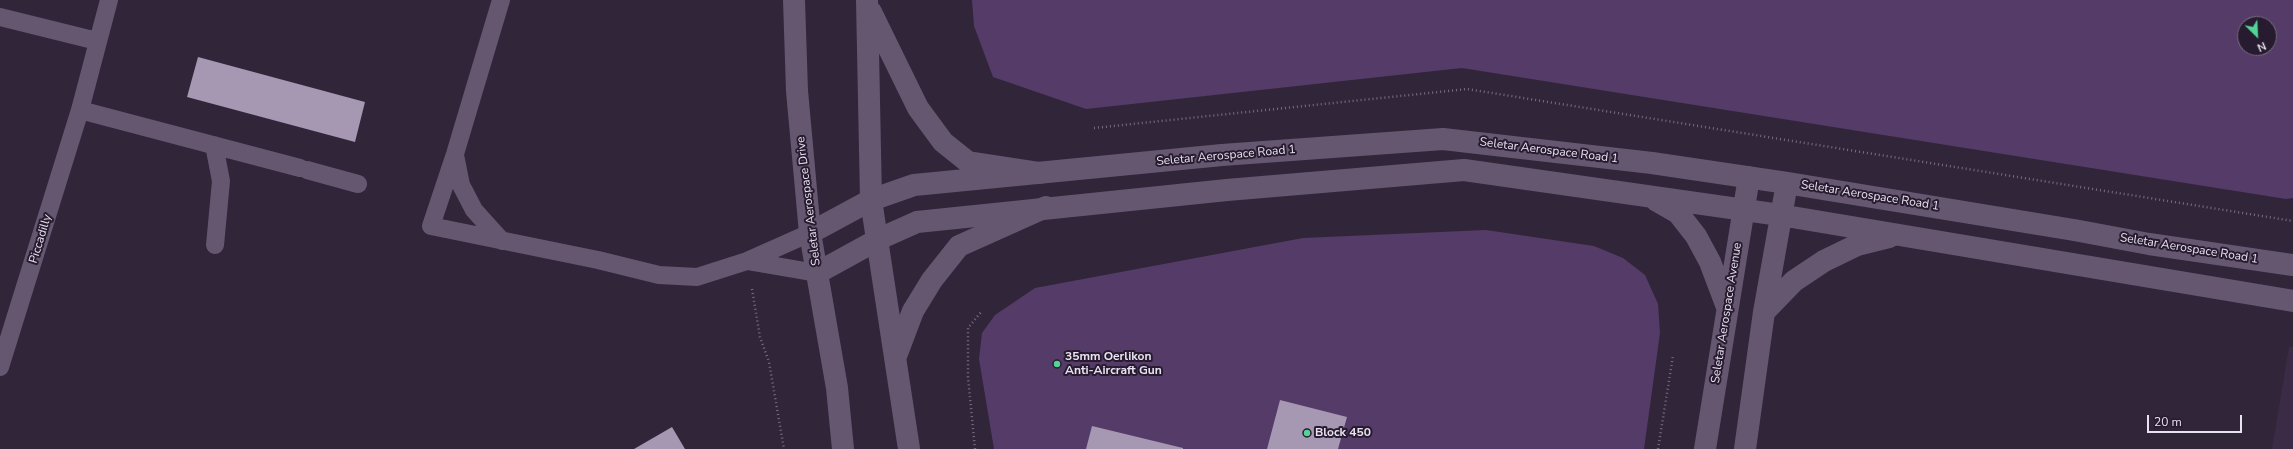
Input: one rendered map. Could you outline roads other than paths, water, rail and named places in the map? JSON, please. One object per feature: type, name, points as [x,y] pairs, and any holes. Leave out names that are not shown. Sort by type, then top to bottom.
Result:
[{"type":"street","name":"Seletar Aerospace Drive","points":[[794,0],[796,91],[810,233],[837,388],[843,449]]},
{"type":"street","points":[[867,2],[918,108],[943,142],[968,162],[1040,173]]},
{"type":"street","points":[[867,2],[871,200],[909,449]]},
{"type":"street","name":"Seletar Aerospace Road 1","points":[[810,233],[871,200],[914,185],[1222,155],[1444,139],[1652,163],[1749,177],[2066,228],[2149,244],[2293,265]]},
{"type":"street","points":[[817,273],[878,239],[917,222],[1046,207],[1464,170],[1743,212],[1780,215],[2293,301]]},
{"type":"street","name":"Seletar Aerospace Avenue","points":[[1705,449],[1749,177]]},
{"type":"street","points":[[1745,449],[1764,312],[1780,215],[1787,183]]},
{"type":"street","points":[[1651,197],[1678,214],[1696,236],[1710,262],[1728,308]]},
{"type":"street","points":[[896,358],[913,311],[932,280],[959,246],[1046,207]]},
{"type":"street","points":[[1764,312],[1794,281],[1824,260],[1858,245],[1894,235]]},
{"type":"street","points":[[2144,276],[2149,244]]},
{"type":"lane","name":"Piccadilly","points":[[0,367],[80,110],[109,0]]},
{"type":"lane","points":[[501,0],[455,154],[431,226],[598,260],[659,275],[697,277],[747,261],[810,233]]},
{"type":"lane","points":[[0,17],[97,41]]},
{"type":"lane","points":[[80,110],[358,184]]},
{"type":"lane","points":[[214,145],[221,181],[215,245]]},
{"type":"lane","points":[[455,154],[461,184],[474,210],[502,241]]},
{"type":"lane","points":[[747,261],[817,273]]},
{"type":"place","name":"35mm Oerlikon Anti-Aircraft Gun","points":[[1057,364]]},
{"type":"place","name":"Block 450","points":[[1307,433]]}]
